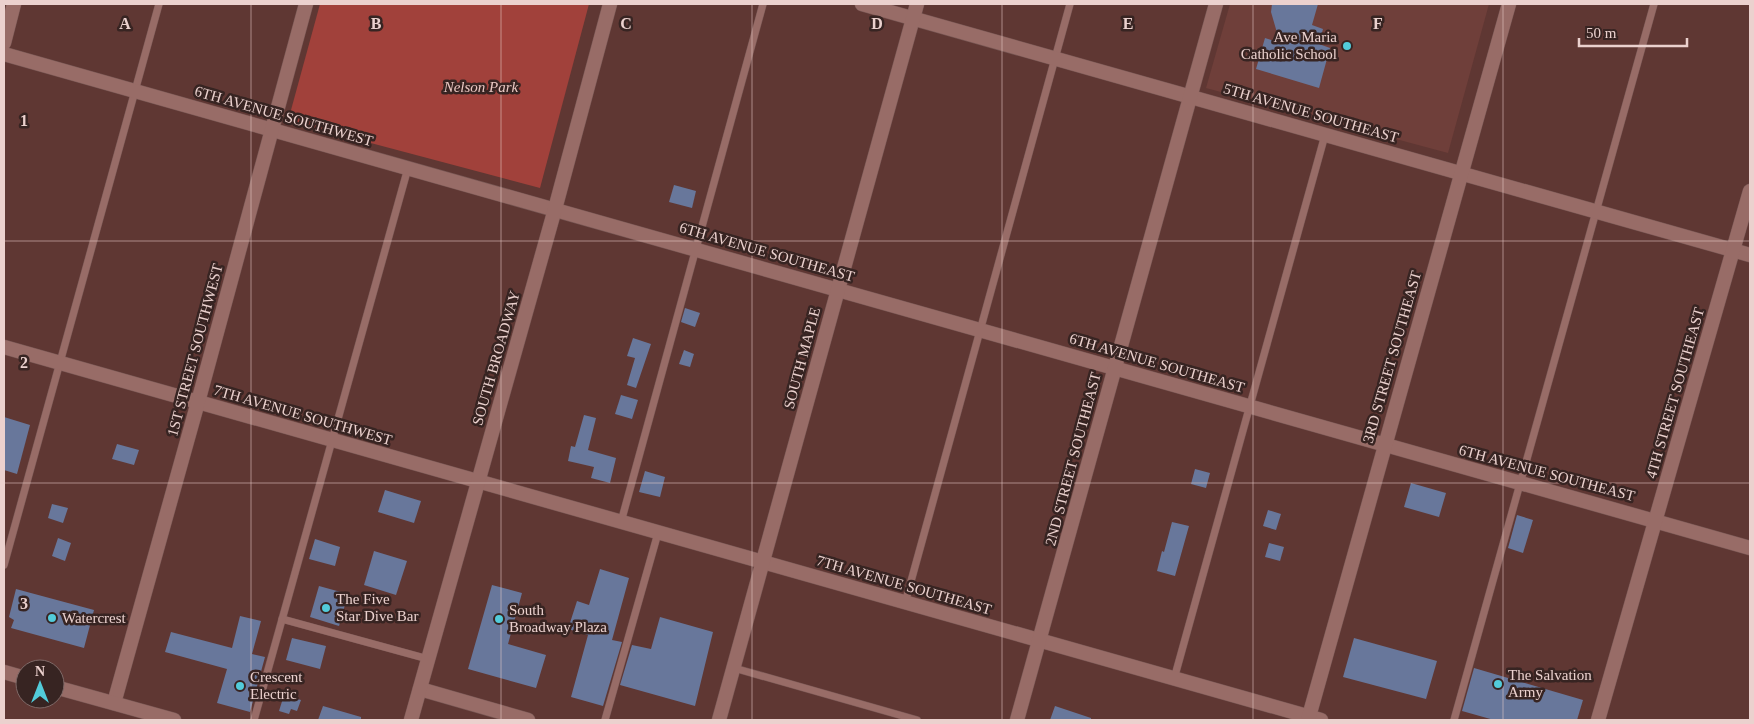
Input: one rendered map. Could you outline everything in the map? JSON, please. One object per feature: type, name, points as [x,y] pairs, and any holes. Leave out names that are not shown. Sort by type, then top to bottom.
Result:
[{"type":"street","points":[[4,43],[14,4]]},
{"type":"street","name":"1ST STREET SOUTHWEST","points":[[114,703],[306,4]]},
{"type":"street","name":"SOUTH BROADWAY","points":[[411,720],[555,209],[610,4]]},
{"type":"street","name":"5TH AVENUE SOUTHEAST","points":[[862,4],[1750,255]]},
{"type":"street","name":"SOUTH MAPLE","points":[[719,720],[917,4]]},
{"type":"street","name":"2ND STREET SOUTHEAST","points":[[1017,720],[1216,4]]},
{"type":"street","name":"3RD STREET SOUTHEAST","points":[[1312,719],[1384,445],[1509,4]]},
{"type":"street","name":"6TH AVENUE SOUTHWEST","points":[[4,54],[555,209]]},
{"type":"street","name":"4TH STREET SOUTHEAST","points":[[1598,720],[1750,191]]},
{"type":"street","name":"6TH AVENUE SOUTHEAST","points":[[555,209],[1750,548]]},
{"type":"street","name":"7TH AVENUE SOUTHWEST","points":[[4,347],[478,481]]},
{"type":"street","name":"7TH AVENUE SOUTHEAST","points":[[478,481],[1174,678],[1312,719]]},
{"type":"street","points":[[65,689],[174,720]]},
{"type":"street","points":[[420,689],[528,720]]},
{"type":"lane","points":[[4,565],[159,4]]},
{"type":"lane","points":[[621,522],[763,4]]},
{"type":"lane","points":[[905,602],[1070,4]]},
{"type":"lane","points":[[1454,720],[1654,4]]},
{"type":"lane","points":[[1174,678],[1325,134]]},
{"type":"lane","points":[[254,720],[408,168]]},
{"type":"lane","points":[[606,720],[658,532]]},
{"type":"lane","points":[[282,619],[428,659]]},
{"type":"lane","points":[[734,668],[918,720]]},
{"type":"shaded area","name":"Ave Maria Catholic School","points":[[1230,4],[1489,4],[1448,153],[1206,88]]},
{"type":"green space","name":"Nelson Park","points":[[320,4],[589,4],[540,188],[288,121]]},
{"type":"building","points":[[1272,4],[1318,4],[1312,25],[1323,29],[1319,44],[1330,48],[1319,88],[1256,69],[1265,38],[1280,43],[1271,12]]},
{"type":"building","points":[[674,185],[696,191],[692,208],[669,202]]},
{"type":"building","points":[[685,308],[700,313],[695,327],[681,322]]},
{"type":"building","points":[[633,338],[651,344],[636,388],[627,385],[635,358],[627,356]]},
{"type":"building","points":[[684,350],[694,354],[690,367],[679,364]]},
{"type":"building","points":[[621,395],[638,400],[632,419],[615,414]]},
{"type":"building","points":[[584,415],[596,418],[588,450],[616,458],[610,483],[591,478],[594,467],[568,461],[571,446],[575,447]]},
{"type":"building","points":[[4,417],[30,425],[17,474],[4,470]]},
{"type":"building","points":[[117,444],[139,450],[134,465],[112,459]]},
{"type":"building","points":[[1195,469],[1210,473],[1206,488],[1191,484]]},
{"type":"building","points":[[645,471],[665,477],[660,497],[639,492]]},
{"type":"building","points":[[1411,483],[1446,493],[1439,517],[1404,507]]},
{"type":"building","points":[[385,490],[421,501],[414,523],[378,512]]},
{"type":"building","points":[[52,504],[68,508],[63,523],[48,518]]},
{"type":"building","points":[[1268,510],[1281,514],[1276,530],[1263,526]]},
{"type":"building","points":[[1517,515],[1533,520],[1523,553],[1508,548]]},
{"type":"building","points":[[1172,522],[1189,526],[1175,576],[1157,571]]},
{"type":"building","points":[[58,538],[71,543],[65,561],[52,556]]},
{"type":"building","points":[[315,539],[340,547],[335,566],[309,559]]},
{"type":"building","points":[[1269,543],[1284,547],[1280,561],[1265,557]]},
{"type":"building","points":[[374,551],[407,561],[396,595],[364,585]]},
{"type":"building","points":[[600,569],[629,578],[612,640],[622,642],[603,706],[571,697],[588,635],[568,629],[577,601],[589,605]]},
{"type":"building","name":"South Broadway Plaza","points":[[492,585],[522,593],[508,644],[546,655],[536,688],[468,669]]},
{"type":"building","points":[[319,586],[348,594],[339,626],[310,617]]},
{"type":"building","name":"Watercrest","points":[[16,589],[94,610],[84,648],[11,628],[14,620],[9,617]]},
{"type":"building","name":"Crescent Electric","points":[[240,616],[261,621],[252,654],[265,657],[250,712],[217,703],[227,669],[165,652],[171,632],[232,648]]},
{"type":"building","points":[[660,617],[713,632],[695,706],[620,685],[632,645],[651,649]]},
{"type":"building","points":[[292,638],[326,646],[320,669],[286,660]]},
{"type":"building","points":[[1354,638],[1437,661],[1426,699],[1343,677]]},
{"type":"building","name":"The Salvation Army","points":[[1474,668],[1583,700],[1577,720],[1494,720],[1462,711]]},
{"type":"building","points":[[284,695],[301,700],[297,711],[291,709],[289,714],[279,711]]},
{"type":"building","points":[[323,706],[361,717],[361,720],[318,720]]},
{"type":"building","points":[[1055,706],[1091,718],[1091,720],[1050,720]]},
{"type":"place","name":"Ave Maria Catholic School","points":[[1347,46]]},
{"type":"place","name":"The Five Star Dive Bar","points":[[326,608]]},
{"type":"place","name":"Watercrest","points":[[52,618]]},
{"type":"place","name":"South Broadway Plaza","points":[[499,619]]},
{"type":"place","name":"The Salvation Army","points":[[1498,684]]},
{"type":"place","name":"Crescent Electric","points":[[240,686]]}]
